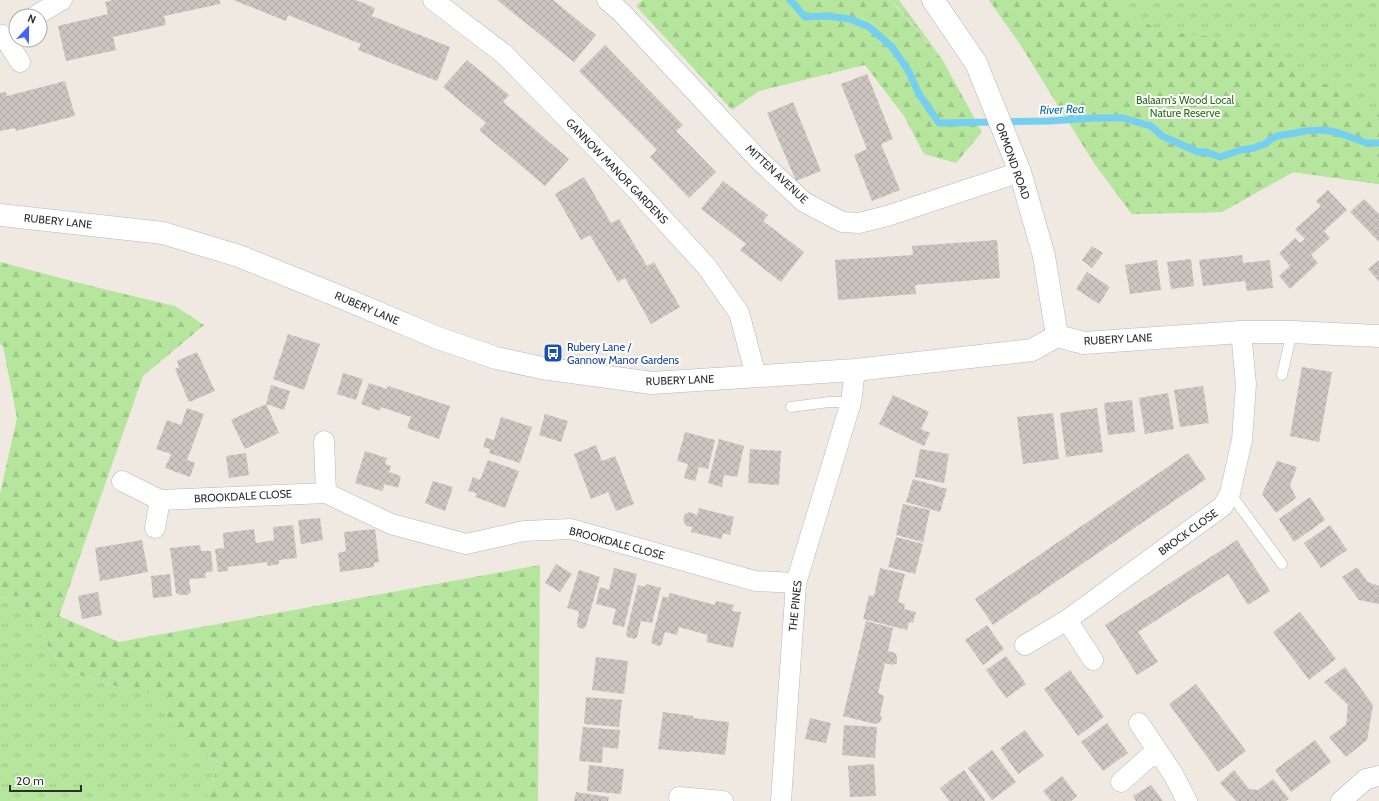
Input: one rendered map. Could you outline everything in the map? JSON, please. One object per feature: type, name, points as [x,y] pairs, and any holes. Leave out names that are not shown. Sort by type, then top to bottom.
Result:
[{"type":"street","points":[[48,9],[62,0]]},
{"type":"street","name":"GANNOW MANOR GARDENS","points":[[433,0],[504,54],[631,184],[707,267],[739,314],[756,376]]},
{"type":"street","name":"MITTEN AVENUE","points":[[607,0],[621,12],[758,158],[804,202],[842,222],[859,223],[887,216],[1020,172]]},
{"type":"street","name":"ORMOND ROAD","points":[[932,0],[976,63],[1020,172],[1044,256],[1058,336]]},
{"type":"street","points":[[6,34],[20,62]]},
{"type":"street","name":"RUBERY LANE","points":[[0,215],[163,233],[239,256],[438,338],[496,358],[542,368],[652,383],[854,370],[1032,350],[1058,336],[1084,343],[1242,332],[1292,332],[1379,336]]},
{"type":"street","name":"BROCK CLOSE","points":[[1025,645],[1067,620],[1223,506],[1230,493],[1242,433],[1246,384],[1242,332]]},
{"type":"street","name":"THE PINES","points":[[781,801],[796,583],[851,402],[854,370]]},
{"type":"street","points":[[324,441],[326,492]]},
{"type":"street","name":"BROOKDALE CLOSE","points":[[122,481],[160,500],[326,492],[391,524],[466,544],[524,531],[571,529],[755,581],[796,583]]},
{"type":"street","points":[[155,528],[160,500]]},
{"type":"street","points":[[1067,620],[1093,660]]},
{"type":"street","points":[[1139,723],[1173,774],[1187,801]]},
{"type":"street","points":[[1121,782],[1157,750]]},
{"type":"street","points":[[1341,801],[1366,779],[1379,776]]},
{"type":"street","points":[[679,797],[723,801]]},
{"type":"lane","points":[[1282,375],[1292,332]]},
{"type":"lane","points":[[790,407],[829,402],[851,402]]},
{"type":"lane","points":[[1230,493],[1282,564]]},
{"type":"green space","points":[[642,0],[887,0],[892,2],[942,59],[982,132],[956,163],[924,154],[904,116],[865,65],[759,91],[732,110],[636,6]]},
{"type":"green space","points":[[887,0],[899,0],[942,59],[893,2]]},
{"type":"green space","name":"Balaam's Wood Local Nature Reserve","points":[[989,0],[1379,0],[1379,184],[1293,172],[1222,212],[1132,214],[1094,163],[1020,44]]},
{"type":"green space","name":"Balaam's Wood Local Nature Reserve","points":[[989,0],[1109,0],[1158,30],[1260,43],[1370,113],[1379,114],[1379,184],[1293,172],[1222,212],[1132,214],[1094,163],[1020,44]]},
{"type":"green space","points":[[0,262],[175,306],[204,325],[143,376],[59,616],[119,642],[540,565],[538,801],[206,801],[219,762],[176,739],[157,693],[130,692],[108,683],[68,672],[45,642],[19,596],[0,598],[0,494],[17,418],[3,346],[0,344]]},
{"type":"green space","points":[[19,596],[45,642],[68,672],[108,683],[130,692],[157,692],[176,739],[219,762],[206,801],[0,801],[0,598]]},
{"type":"building","points":[[113,0],[220,0],[220,4],[164,16],[166,25],[113,37],[116,50],[66,61],[58,26],[108,14],[105,2]]},
{"type":"building","points":[[233,0],[356,0],[375,8],[372,16],[450,47],[437,81],[358,50],[361,44],[288,15],[286,21]]},
{"type":"building","points":[[497,0],[553,0],[596,35],[574,62]]},
{"type":"building","points":[[605,45],[683,125],[676,131],[716,172],[689,198],[650,157],[657,150],[579,71]]},
{"type":"building","points":[[467,60],[509,95],[503,102],[569,159],[545,186],[479,130],[486,123],[443,87]]},
{"type":"building","points":[[867,74],[893,139],[881,144],[900,190],[872,201],[854,155],[867,149],[841,84]]},
{"type":"building","points":[[65,81],[75,116],[16,131],[15,128],[0,131],[0,93],[6,92],[7,96]]},
{"type":"building","points":[[793,102],[821,171],[796,181],[767,113]]},
{"type":"building","points":[[584,177],[611,223],[619,219],[647,266],[654,262],[680,307],[651,324],[625,278],[618,282],[590,235],[581,240],[555,194]]},
{"type":"building","points":[[723,181],[768,215],[763,221],[804,252],[781,282],[740,250],[746,244],[701,209]]},
{"type":"building","points":[[1328,190],[1347,210],[1324,231],[1330,238],[1311,255],[1318,263],[1290,289],[1279,276],[1290,266],[1279,253],[1295,238],[1300,243],[1305,239],[1295,229],[1321,206],[1316,201]]},
{"type":"building","points":[[1364,199],[1379,214],[1379,242],[1350,212]]},
{"type":"building","points":[[997,240],[1000,278],[915,285],[916,294],[838,300],[835,260],[913,255],[912,246]]},
{"type":"building","points":[[1092,246],[1103,253],[1092,268],[1082,260]]},
{"type":"building","points":[[1242,255],[1243,263],[1270,260],[1273,288],[1247,291],[1245,281],[1203,286],[1199,260]]},
{"type":"building","points":[[1191,259],[1194,286],[1171,289],[1167,262]]},
{"type":"building","points":[[1157,260],[1161,290],[1130,294],[1125,265]]},
{"type":"building","points":[[1379,260],[1379,282],[1368,269]]},
{"type":"building","points":[[1087,272],[1110,287],[1099,304],[1076,289]]},
{"type":"building","points":[[288,334],[320,344],[304,390],[273,379]]},
{"type":"building","points":[[197,352],[215,391],[189,402],[175,369],[179,367],[177,361]]},
{"type":"building","points":[[1302,367],[1332,372],[1319,442],[1290,436]]},
{"type":"building","points":[[343,373],[363,379],[356,400],[337,394]]},
{"type":"building","points":[[369,383],[387,389],[388,386],[450,406],[439,439],[407,428],[411,417],[381,407],[380,411],[361,404]]},
{"type":"building","points":[[271,385],[290,391],[284,410],[266,404]]},
{"type":"building","points":[[1203,386],[1209,423],[1180,427],[1174,390]]},
{"type":"building","points":[[1168,393],[1174,429],[1145,434],[1139,398]]},
{"type":"building","points":[[893,395],[929,412],[921,429],[930,433],[924,446],[879,424]]},
{"type":"building","points":[[1132,400],[1135,432],[1108,435],[1104,403]]},
{"type":"building","points":[[266,404],[279,433],[245,449],[231,420]]},
{"type":"building","points":[[187,408],[204,414],[187,460],[195,463],[190,477],[165,468],[171,454],[156,449],[167,420],[181,425]]},
{"type":"building","points":[[1097,408],[1103,452],[1066,457],[1060,413]]},
{"type":"building","points":[[1053,413],[1059,459],[1023,464],[1017,417]]},
{"type":"building","points":[[545,414],[568,421],[561,442],[539,435]]},
{"type":"building","points":[[501,417],[532,427],[520,463],[489,453],[490,449],[483,447],[486,438],[494,440]]},
{"type":"building","points":[[685,432],[715,440],[708,469],[699,467],[695,481],[684,478],[688,464],[677,461]]},
{"type":"building","points":[[719,439],[744,446],[737,477],[724,475],[722,487],[708,483]]},
{"type":"building","points":[[596,445],[602,461],[615,456],[634,504],[616,511],[608,492],[591,499],[574,454]]},
{"type":"building","points":[[750,449],[781,451],[779,485],[748,483]]},
{"type":"building","points":[[920,449],[949,454],[944,483],[915,477]]},
{"type":"building","points":[[365,451],[387,458],[385,464],[391,466],[389,472],[401,476],[398,488],[385,484],[382,491],[355,483]]},
{"type":"building","points":[[246,453],[249,475],[229,478],[226,456]]},
{"type":"building","points":[[1188,453],[1206,479],[993,625],[975,599]]},
{"type":"building","points":[[488,460],[519,471],[505,508],[475,497],[477,493],[468,491],[473,477],[480,480]]},
{"type":"building","points":[[1277,461],[1297,467],[1290,485],[1296,498],[1276,513],[1262,494]]},
{"type":"building","points":[[913,479],[947,489],[940,512],[906,502]]},
{"type":"building","points":[[433,481],[453,487],[445,511],[425,503]]},
{"type":"building","points":[[1310,497],[1325,520],[1294,542],[1279,519]]},
{"type":"building","points":[[903,504],[930,510],[923,542],[896,535]]},
{"type":"building","points":[[699,508],[734,517],[730,535],[723,533],[721,539],[691,532],[692,527],[686,526],[683,520],[685,514],[690,512],[697,515]]},
{"type":"building","points":[[320,518],[323,540],[301,544],[298,520]]},
{"type":"building","points":[[293,525],[297,558],[279,560],[279,564],[268,566],[267,562],[228,567],[228,571],[218,572],[215,549],[224,548],[223,533],[254,529],[256,543],[274,540],[273,527]]},
{"type":"building","points":[[1330,525],[1347,550],[1321,568],[1304,543]]},
{"type":"building","points":[[375,529],[379,562],[374,563],[374,567],[340,572],[338,553],[346,551],[344,532]]},
{"type":"building","points":[[896,537],[923,544],[915,574],[888,567]]},
{"type":"building","points":[[142,540],[148,572],[100,581],[95,548]]},
{"type":"building","points":[[1237,540],[1270,591],[1248,605],[1228,574],[1138,632],[1158,662],[1137,675],[1105,625]]},
{"type":"building","points":[[200,545],[201,551],[211,551],[213,571],[205,573],[206,578],[189,579],[191,592],[187,595],[176,593],[170,548]]},
{"type":"building","points":[[556,564],[572,574],[560,592],[545,583]]},
{"type":"building","points":[[1357,567],[1368,582],[1379,586],[1379,604],[1359,600],[1342,577]]},
{"type":"building","points":[[614,568],[637,574],[624,627],[612,624],[616,609],[596,604],[600,587],[609,590]]},
{"type":"building","points":[[880,568],[905,574],[898,602],[905,604],[904,609],[916,612],[913,623],[909,622],[907,630],[863,619],[869,595],[874,596]]},
{"type":"building","points":[[579,570],[600,577],[586,626],[583,629],[578,627],[577,623],[579,611],[567,608]]},
{"type":"building","points":[[170,574],[172,596],[153,598],[151,576]]},
{"type":"building","points":[[646,584],[661,588],[652,623],[641,621],[637,637],[634,639],[628,637],[626,634],[638,585],[645,587]]},
{"type":"building","points":[[98,592],[102,615],[82,619],[78,596]]},
{"type":"building","points":[[670,593],[715,605],[716,601],[734,605],[732,611],[741,612],[733,648],[706,642],[708,635],[679,627],[677,635],[665,632],[662,643],[659,646],[653,644],[651,642],[663,596],[668,598]]},
{"type":"building","points":[[1300,612],[1336,659],[1309,680],[1273,632]]},
{"type":"building","points":[[866,621],[893,628],[888,651],[895,653],[897,657],[897,663],[893,665],[885,663],[878,693],[884,696],[880,715],[882,717],[880,722],[875,724],[843,716]]},
{"type":"building","points":[[987,625],[1004,649],[983,665],[965,640]]},
{"type":"building","points":[[1006,656],[1026,684],[1006,698],[986,670]]},
{"type":"building","points":[[596,657],[628,661],[624,694],[592,690]]},
{"type":"building","points":[[1345,667],[1373,705],[1367,740],[1346,757],[1329,737],[1346,725],[1348,705],[1324,682]]},
{"type":"building","points":[[1070,670],[1104,717],[1078,736],[1044,689]]},
{"type":"building","points":[[1196,684],[1246,751],[1218,772],[1169,704]]},
{"type":"building","points":[[586,697],[622,700],[619,727],[584,724]]},
{"type":"building","points":[[663,712],[693,716],[693,718],[729,722],[725,755],[658,749]]},
{"type":"building","points":[[810,718],[831,723],[826,743],[805,739]]},
{"type":"building","points":[[1107,723],[1128,753],[1103,771],[1081,742]]},
{"type":"building","points":[[844,725],[877,727],[875,758],[842,755]]},
{"type":"building","points":[[583,727],[620,730],[618,749],[603,747],[602,763],[579,761]]},
{"type":"building","points":[[1025,730],[1044,756],[1018,774],[1000,748]]},
{"type":"building","points":[[1315,740],[1331,762],[1291,792],[1275,770]]},
{"type":"building","points":[[992,750],[1016,782],[992,800],[968,768]]},
{"type":"building","points":[[874,764],[876,796],[850,797],[848,766]]},
{"type":"building","points":[[589,765],[624,769],[621,794],[587,791]]},
{"type":"building","points":[[964,770],[985,800],[984,801],[949,801],[940,788]]},
{"type":"building","points":[[1234,770],[1249,789],[1258,790],[1273,779],[1289,799],[1286,801],[1236,801],[1220,783]]},
{"type":"building","points":[[1062,776],[1077,796],[1071,801],[1051,801],[1043,791]]},
{"type":"building","points":[[1151,785],[1163,801],[1136,801],[1133,796]]},
{"type":"building","points":[[576,792],[609,797],[608,801],[574,801]]},
{"type":"waterway","name":"River Rea","points":[[790,0],[805,17],[827,16],[850,19],[869,27],[892,47],[908,70],[919,94],[939,123],[1123,118],[1151,126],[1162,136],[1198,152],[1206,152],[1220,157],[1265,144],[1277,136],[1306,131],[1323,130],[1336,132],[1367,143],[1379,143]]},
{"type":"place","name":"Rubery Lane / Gannow Manor Gardens","points":[[553,353]]}]
